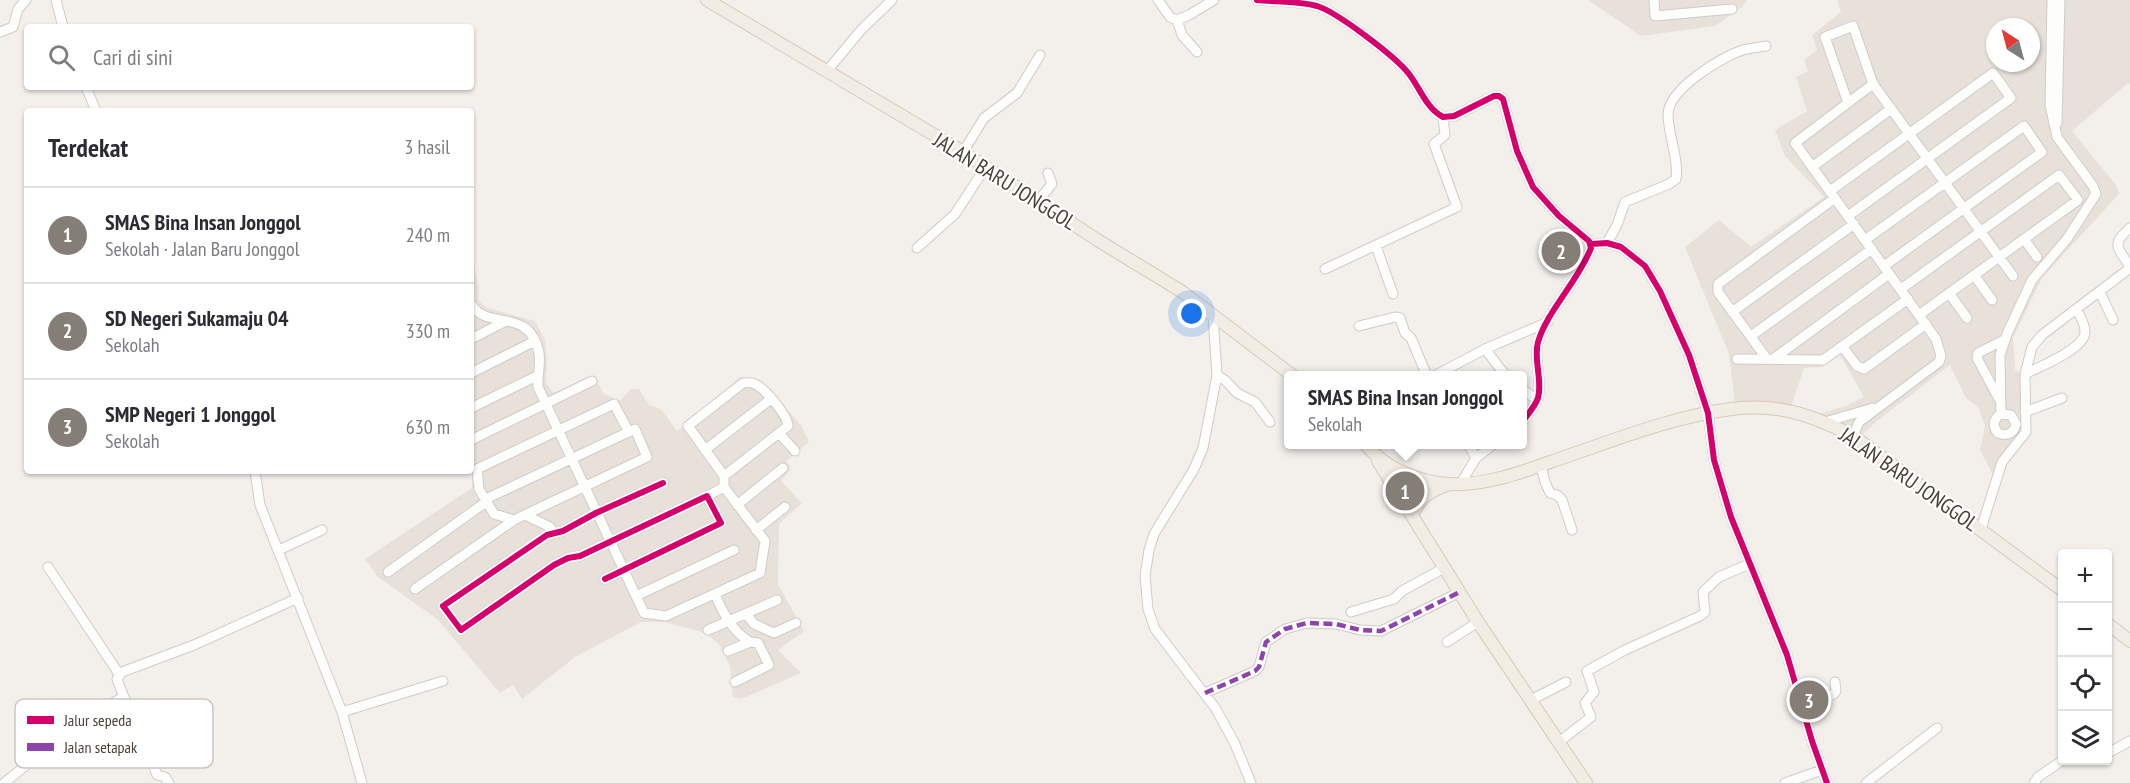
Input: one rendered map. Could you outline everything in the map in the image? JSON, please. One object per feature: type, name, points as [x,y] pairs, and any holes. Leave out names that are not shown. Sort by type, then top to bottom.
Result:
[{"type":"main road","name":"JALAN BARU JONGGOL","points":[[707,0],[963,152],[1181,291],[1288,371]]},
{"type":"main road","name":"JALAN BARU JONGGOL","points":[[1369,449],[1376,458],[1403,473],[1455,484],[1494,478],[1541,465],[1637,433],[1707,413],[1761,408],[1795,412],[1825,422],[1853,436],[2058,587]]},
{"type":"main road","points":[[1376,458],[1478,622],[1586,783]]},
{"type":"main road","points":[[1412,516],[1422,497],[1436,488],[1455,484]]},
{"type":"main road","points":[[2112,627],[2130,641]]},
{"type":"street","points":[[0,32],[13,27],[18,9],[26,0]]},
{"type":"street","points":[[56,0],[62,24]]},
{"type":"street","points":[[827,71],[861,30],[892,0]]},
{"type":"street","points":[[1158,0],[1170,17],[1177,20],[1214,0]]},
{"type":"street","points":[[1257,0],[1310,5],[1330,12],[1392,56],[1411,76],[1433,110],[1443,117],[1454,116],[1494,96],[1499,96],[1503,99],[1517,151],[1533,187],[1552,209],[1591,244],[1607,243],[1621,247],[1635,257],[1653,277],[1689,355],[1707,413],[1714,460],[1731,517],[1787,655],[1827,783]]},
{"type":"street","points":[[1654,0],[1655,16],[1732,9]]},
{"type":"street","points":[[2001,414],[2000,355],[2004,340],[2032,280],[2067,239],[2095,198],[2093,186],[2056,137],[2050,105],[2052,0]]},
{"type":"street","points":[[2056,137],[2060,0]]},
{"type":"street","points":[[1177,20],[1182,35],[1197,52]]},
{"type":"street","points":[[1848,103],[1825,37],[1853,26],[1873,84],[2013,276]]},
{"type":"street","points":[[1607,243],[1617,225],[1625,202],[1676,179],[1668,112],[1675,94],[1691,80],[1735,53],[1766,46]]},
{"type":"street","points":[[963,152],[984,118],[1017,93],[1040,55]]},
{"type":"street","points":[[1732,312],[1927,159],[2012,98],[1993,73],[1909,134],[1718,284],[1718,292],[1732,312],[1750,336],[1770,359]]},
{"type":"street","points":[[1853,436],[1859,422],[1939,362],[1941,356],[1936,339],[1926,324],[1795,143],[1873,84]]},
{"type":"street","points":[[87,90],[95,108]]},
{"type":"street","points":[[1812,167],[1891,109]]},
{"type":"street","points":[[1325,269],[1456,207],[1434,144],[1445,135],[1443,117]]},
{"type":"street","points":[[1770,359],[1963,208],[2042,152],[2024,126],[1865,240]]},
{"type":"street","points":[[917,248],[955,214],[985,168]]},
{"type":"street","points":[[1038,201],[1052,184],[1048,173]]},
{"type":"street","points":[[1901,290],[2059,175],[2078,200],[1919,315]]},
{"type":"street","points":[[1981,530],[2002,462],[2024,436],[2025,374],[2029,355],[2037,340],[2130,267],[2117,242],[2130,228]]},
{"type":"street","points":[[2024,239],[2037,257]]},
{"type":"street","points":[[1527,415],[1537,400],[1537,350],[1542,333],[1576,278],[1589,253],[1591,244]]},
{"type":"street","points":[[1376,246],[1393,294]]},
{"type":"street","points":[[1750,336],[1872,249]]},
{"type":"street","points":[[1974,275],[1992,300]]},
{"type":"street","points":[[2100,292],[2114,320]]},
{"type":"street","points":[[1949,293],[1968,318]]},
{"type":"street","points":[[1737,359],[1823,360],[1908,299]]},
{"type":"street","points":[[474,308],[477,313],[526,328],[536,341],[540,358],[538,387],[545,405],[644,613],[666,616],[760,573],[765,541],[724,487],[724,476],[688,426],[743,383],[752,382],[759,386],[788,418],[788,426],[724,476]]},
{"type":"street","points":[[2025,374],[2068,352],[2082,341],[2085,331],[2077,310]]},
{"type":"street","points":[[1213,316],[1217,375],[1203,448],[1194,469],[1154,534],[1145,576],[1148,609],[1155,629],[1205,693],[1235,744],[1251,783]]},
{"type":"street","points":[[1359,326],[1398,317],[1405,333],[1411,338],[1425,371]]},
{"type":"street","points":[[474,337],[506,321]]},
{"type":"street","points":[[1442,371],[1485,349],[1548,322]]},
{"type":"street","points":[[1842,346],[1857,366],[1864,369],[1926,324]]},
{"type":"street","points":[[2001,403],[1977,358],[1978,353],[2004,340]]},
{"type":"street","points":[[474,372],[536,341]]},
{"type":"street","points":[[1485,349],[1503,371]]},
{"type":"street","points":[[1217,375],[1237,393],[1255,402],[1270,422]]},
{"type":"street","points":[[474,407],[537,376]]},
{"type":"street","points":[[474,439],[592,381]]},
{"type":"street","points":[[1527,393],[1537,400]]},
{"type":"street","points":[[2025,412],[2062,398]]},
{"type":"street","points":[[705,450],[771,399]]},
{"type":"street","points":[[514,520],[494,514],[479,489],[477,469],[614,404],[629,432]]},
{"type":"street","points":[[1825,422],[1878,406]]},
{"type":"street","points":[[2001,414],[2011,415],[2014,419],[2014,429],[2007,435],[1998,433],[1995,429],[1994,420],[2001,414]]},
{"type":"street","points":[[388,572],[490,497],[635,429],[647,457],[514,520],[414,589]]},
{"type":"street","points":[[779,433],[795,451]]},
{"type":"street","points":[[2007,435],[2009,452]]},
{"type":"street","points":[[1471,449],[1476,458]]},
{"type":"street","points":[[1455,484],[1476,458],[1488,449]]},
{"type":"street","points":[[1541,465],[1547,488],[1550,493],[1562,500],[1572,530]]},
{"type":"street","points":[[737,505],[783,468]]},
{"type":"street","points":[[255,474],[260,505],[342,712],[361,783]]},
{"type":"street","points":[[663,483],[562,531],[548,535],[443,606],[461,630],[555,565],[568,558],[580,556],[724,487]]},
{"type":"street","points":[[605,579],[721,523],[707,496]]},
{"type":"street","points":[[756,530],[785,507]]},
{"type":"street","points":[[525,515],[550,527],[554,533]]},
{"type":"street","points":[[279,550],[322,530]]},
{"type":"street","points":[[636,596],[734,550]]},
{"type":"street","points":[[1559,742],[1591,717],[1585,703],[1593,692],[1587,671],[1625,650],[1700,616],[1705,612],[1702,596],[1704,592],[1719,577],[1749,564]]},
{"type":"street","points":[[48,567],[118,674],[117,679],[125,699]]},
{"type":"street","points":[[1351,612],[1394,599],[1402,591],[1444,568]]},
{"type":"street","points":[[1205,693],[1256,671],[1266,642],[1285,629],[1307,623],[1320,623],[1381,631],[1460,592]]},
{"type":"street","points":[[715,594],[729,621],[741,637],[758,644],[769,665],[735,682]]},
{"type":"street","points":[[118,674],[194,645],[298,598]]},
{"type":"street","points":[[708,630],[777,600]]},
{"type":"street","points":[[746,614],[754,624],[774,633],[796,623]]},
{"type":"street","points":[[1448,642],[1478,622]]},
{"type":"street","points":[[728,651],[750,642]]},
{"type":"street","points":[[342,712],[443,681]]},
{"type":"street","points":[[1531,700],[1566,682]]},
{"type":"street","points":[[1803,707],[1834,694],[1835,682]]},
{"type":"street","points":[[120,699],[123,695]]},
{"type":"street","points":[[1866,783],[1936,728]]},
{"type":"street","points":[[2112,751],[2130,741]]},
{"type":"street","points":[[2034,783],[2038,777],[2058,763]]},
{"type":"street","points":[[4,783],[23,768]]},
{"type":"street","points":[[155,768],[157,775],[165,777],[169,783]]},
{"type":"street","points":[[1785,783],[1822,770]]},
{"type":"shaded area","points":[[1588,0],[1747,0],[1743,6],[1715,26],[1641,36]]},
{"type":"shaded area","points":[[1837,0],[2130,0],[2130,84],[2128,83],[2072,131],[2116,185],[2119,194],[2042,278],[2013,338],[2015,370],[2021,373],[2022,436],[2001,455],[1993,475],[1980,450],[1985,426],[1978,407],[1966,398],[1950,365],[1878,420],[1861,436],[1815,415],[1846,406],[1864,397],[1840,355],[1822,367],[1804,368],[1791,407],[1777,403],[1735,403],[1729,354],[1685,247],[1719,220],[1751,247],[1824,197],[1785,156],[1775,130],[1807,111],[1796,77],[1808,71],[1804,60],[1817,50],[1812,35],[1841,12]]},
{"type":"shaded area","points":[[474,267],[479,301],[487,308],[535,321],[545,340],[546,382],[553,393],[594,376],[604,394],[620,401],[631,389],[639,389],[649,405],[661,409],[677,431],[740,377],[760,380],[801,425],[809,442],[786,461],[791,469],[781,481],[802,503],[779,524],[778,584],[804,631],[778,650],[801,673],[741,699],[733,697],[730,666],[719,644],[705,633],[665,622],[641,622],[575,657],[522,699],[513,685],[500,693],[437,619],[378,577],[365,559],[472,488],[472,474],[474,474]]},
{"type":"marked path","points":[[1205,693],[1255,671],[1259,667],[1266,642],[1285,629],[1307,623],[1336,624],[1360,630],[1381,631],[1460,592]]},
{"type":"cycle path","points":[[1257,0],[1310,4],[1338,17],[1366,36],[1402,66],[1432,108],[1443,117],[1454,116],[1494,96],[1503,99],[1517,151],[1533,187],[1559,216],[1589,241],[1591,248],[1579,272],[1542,330],[1537,349],[1538,398],[1527,416]]},
{"type":"cycle path","points":[[1591,244],[1607,243],[1621,247],[1645,266],[1660,291],[1689,355],[1708,413],[1714,460],[1731,517],[1787,655],[1827,783]]},
{"type":"cycle path","points":[[605,579],[721,523],[707,496],[580,556],[568,558],[554,565],[461,630],[443,606],[547,535],[563,531],[596,513],[663,483]]},
{"type":"place","name":"SD Negeri Sukamaju 04","points":[[1561,251]]},
{"type":"place","name":"SMAS Bina Insan Jonggol","points":[[1405,491]]},
{"type":"place","name":"SMP Negeri 1 Jonggol","points":[[1809,700]]}]
